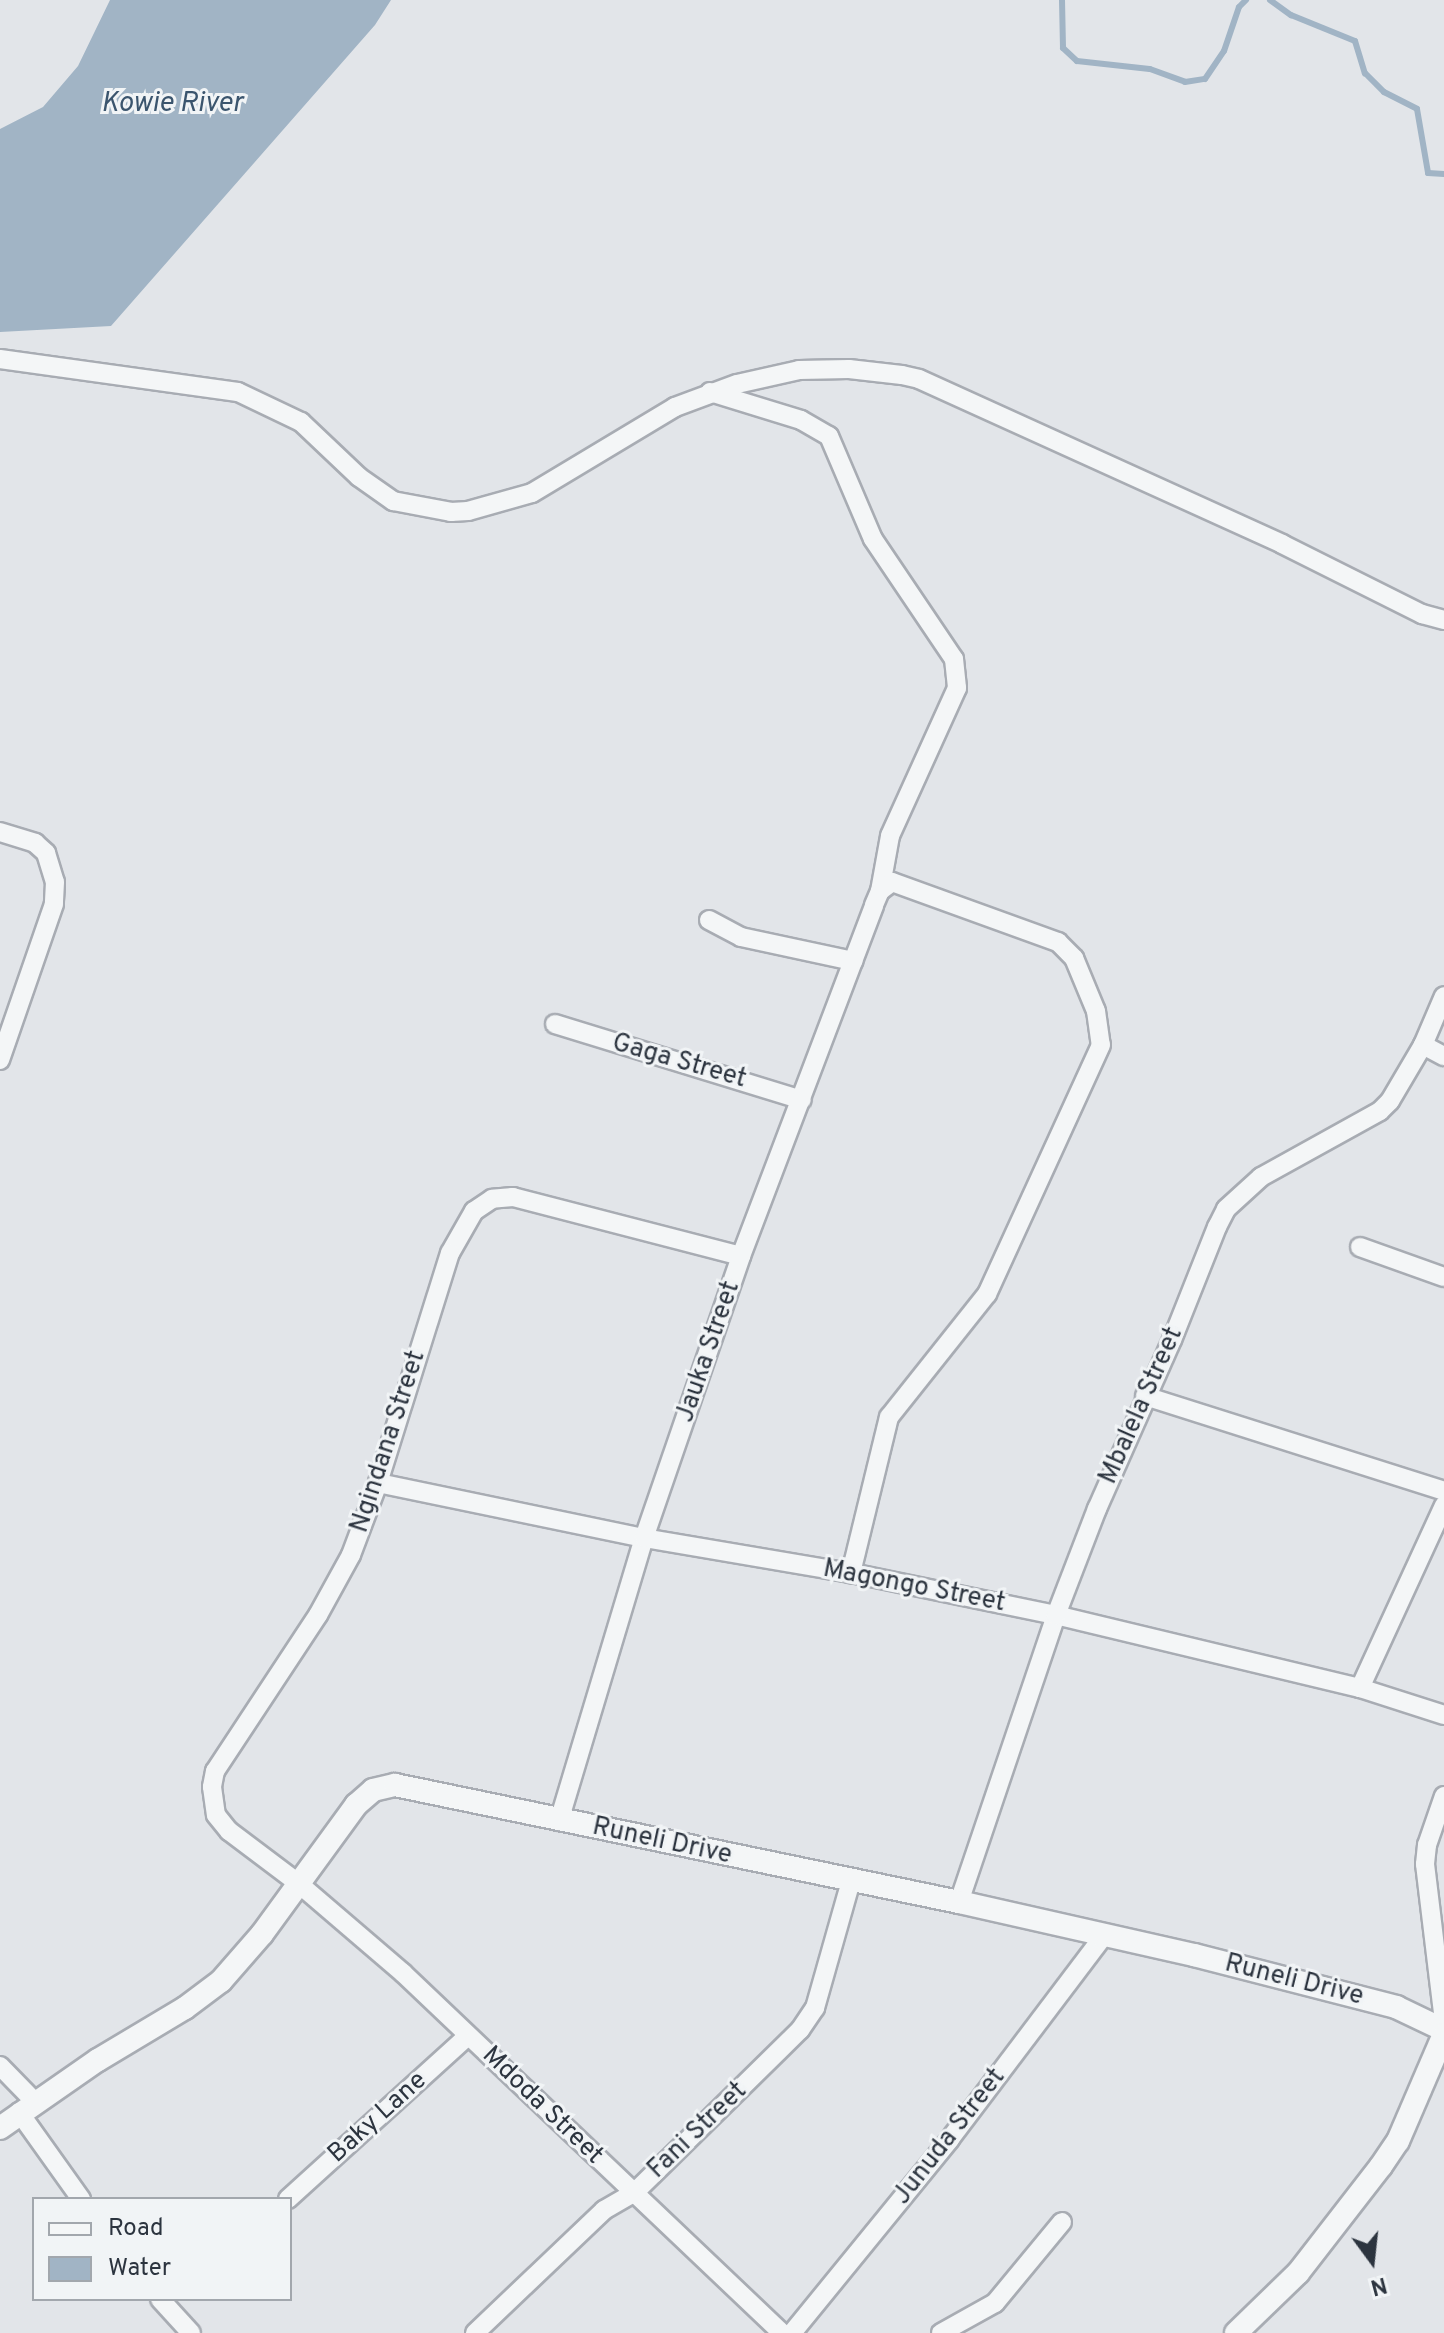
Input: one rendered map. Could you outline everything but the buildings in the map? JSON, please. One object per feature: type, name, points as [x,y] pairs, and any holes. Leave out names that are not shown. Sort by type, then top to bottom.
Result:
[{"type":"street","points":[[0,359],[238,392],[301,422],[359,477],[393,501],[451,512],[468,511],[532,493],[649,421],[710,392],[799,370],[869,370],[919,379],[1282,544],[1422,614],[1444,620]]},
{"type":"street","name":"Jauka Street","points":[[559,1821],[644,1538],[741,1256],[880,891],[890,836],[957,688],[954,659],[873,539],[829,436],[801,420],[710,392]]},
{"type":"street","points":[[0,832],[35,843],[46,853],[55,882],[54,904],[0,1060]]},
{"type":"street","points":[[851,1573],[889,1417],[987,1294],[1101,1045],[1096,1011],[1074,958],[1058,942],[900,883],[892,882],[880,891]]},
{"type":"street","points":[[709,920],[741,937],[853,961]]},
{"type":"street","name":"Mbalela Street","points":[[959,1902],[1056,1615],[1145,1396],[1226,1209],[1261,1177],[1380,1111],[1390,1101],[1423,1045],[1444,996]]},
{"type":"street","name":"Gaga Street","points":[[555,1024],[802,1100]]},
{"type":"street","points":[[1423,1045],[1444,1056]]},
{"type":"street","name":"Ngindana Street","points":[[298,1883],[221,1823],[214,1804],[212,1780],[330,1593],[358,1539],[450,1253],[465,1221],[483,1204],[513,1197],[741,1256]]},
{"type":"street","points":[[1360,1247],[1444,1277]]},
{"type":"street","points":[[1145,1396],[1444,1491]]},
{"type":"street","name":"Magongo Street","points":[[378,1483],[644,1538],[851,1573],[1056,1615],[1360,1688],[1444,1715]]},
{"type":"street","points":[[1360,1688],[1444,1505]]},
{"type":"street","name":"Runeli Drive","points":[[0,2128],[27,2107],[185,2008],[221,1981],[262,1934],[356,1805],[373,1790],[382,1787],[429,1790],[559,1821],[959,1902],[1103,1937],[1194,1955],[1396,2007],[1444,2032],[1398,2141],[1381,2166],[1298,2273],[1236,2333]]},
{"type":"street","points":[[1444,1796],[1427,1845],[1425,1864],[1444,2021]]},
{"type":"street","name":"Fani Street","points":[[482,2331],[604,2210],[634,2193],[811,2017],[851,1881]]},
{"type":"street","name":"Mdoda Street","points":[[298,1883],[403,1973],[782,2333]]},
{"type":"street","name":"Junuda Street","points":[[792,2333],[950,2139],[1103,1937]]},
{"type":"street","name":"Baky Lane","points":[[290,2197],[468,2036]]},
{"type":"street","points":[[0,2066],[80,2197]]},
{"type":"street","points":[[941,2333],[995,2303],[1062,2222]]},
{"type":"street","points":[[165,2301],[191,2333]]},
{"type":"water","name":"Kowie River","points":[[110,0],[391,0],[375,25],[111,326],[0,332],[0,129],[43,107],[78,66]]},
{"type":"waterway","points":[[1062,0],[1063,48],[1077,61],[1150,69],[1185,82],[1205,79],[1224,51],[1239,7],[1246,0]]},
{"type":"waterway","points":[[1270,0],[1291,15],[1355,41],[1365,73],[1384,92],[1417,109],[1428,173],[1444,174]]}]
